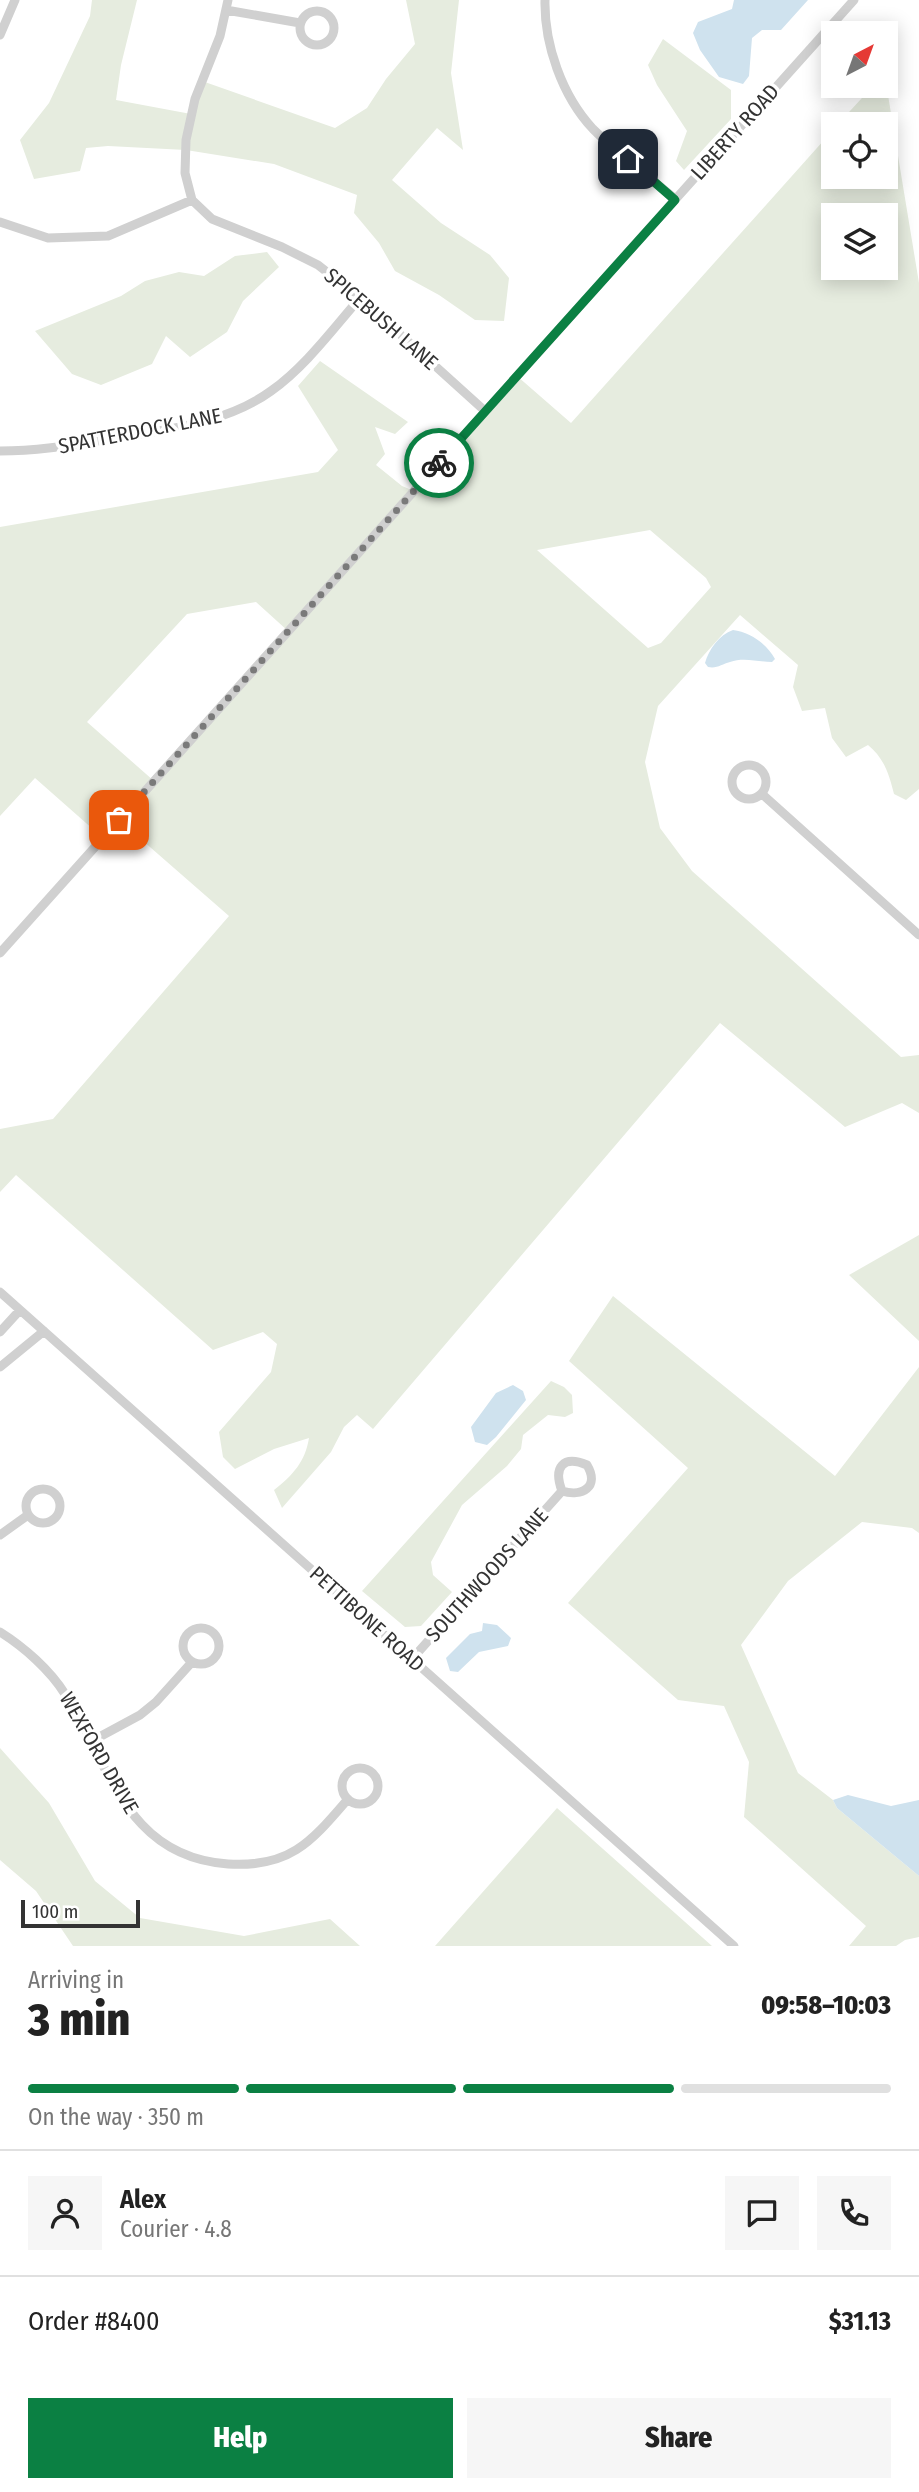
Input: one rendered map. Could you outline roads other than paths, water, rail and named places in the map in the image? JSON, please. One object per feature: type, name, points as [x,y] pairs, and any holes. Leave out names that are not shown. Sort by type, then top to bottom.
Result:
[{"type":"street","points":[[0,35],[15,0]]},
{"type":"street","points":[[545,0],[545,23],[551,51],[576,107],[593,128],[675,200]]},
{"type":"street","name":"LIBERTY ROAD","points":[[0,953],[854,0]]},
{"type":"street","points":[[0,222],[48,238],[108,236],[192,200],[185,173],[186,140],[195,99],[220,36],[227,5],[300,23]]},
{"type":"street","points":[[318,10],[332,18],[335,26],[330,40],[321,46],[314,46],[306,42],[300,34],[300,23],[310,12],[318,10]]},
{"type":"street","name":"SPICEBUSH LANE","points":[[192,200],[212,219],[282,247],[318,265],[360,298],[485,411]]},
{"type":"street","name":"SPATTERDOCK LANE","points":[[0,451],[30,451],[170,429],[231,413],[271,391],[303,362],[360,298]]},
{"type":"street","points":[[752,764],[764,772],[767,781],[762,794],[753,799],[738,796],[733,788],[732,777],[737,769],[752,764]]},
{"type":"street","points":[[762,794],[919,935]]},
{"type":"street","name":"PETTIBONE ROAD","points":[[0,1292],[734,1946]]},
{"type":"street","points":[[0,1332],[20,1310]]},
{"type":"street","points":[[0,1367],[44,1331]]},
{"type":"street","name":"SOUTHWOODS LANE","points":[[412,1659],[562,1491]]},
{"type":"street","points":[[0,1535],[28,1515]]},
{"type":"street","points":[[201,1628],[212,1632],[218,1642],[217,1653],[209,1662],[192,1662],[184,1653],[183,1641],[186,1636],[201,1628]]},
{"type":"street","name":"WEXFORD DRIVE","points":[[0,1632],[52,1675],[64,1692],[126,1808],[176,1852],[199,1861],[241,1865],[274,1861],[296,1852],[318,1833],[348,1799]]},
{"type":"street","points":[[90,1742],[140,1715],[156,1702],[192,1662]]},
{"type":"street","points":[[359,1768],[375,1775],[379,1787],[370,1802],[359,1804],[348,1799],[344,1795],[342,1783],[348,1773],[359,1768]]},
{"type":"water","points":[[734,0],[808,0],[781,30],[762,30],[752,38],[749,76],[743,84],[719,77],[700,50],[693,33],[698,22],[732,9]]},
{"type":"water","points":[[733,630],[746,633],[757,640],[775,659],[772,662],[740,660],[708,667],[705,663],[712,648],[723,635]]},
{"type":"water","points":[[513,1385],[523,1391],[526,1400],[487,1445],[475,1442],[471,1427],[496,1393]]},
{"type":"water","points":[[483,1623],[497,1625],[511,1638],[508,1646],[479,1652],[458,1672],[450,1671],[446,1658],[470,1634],[482,1631]]},
{"type":"water","points":[[848,1795],[891,1806],[919,1800],[919,1876],[837,1808],[833,1800]]}]
